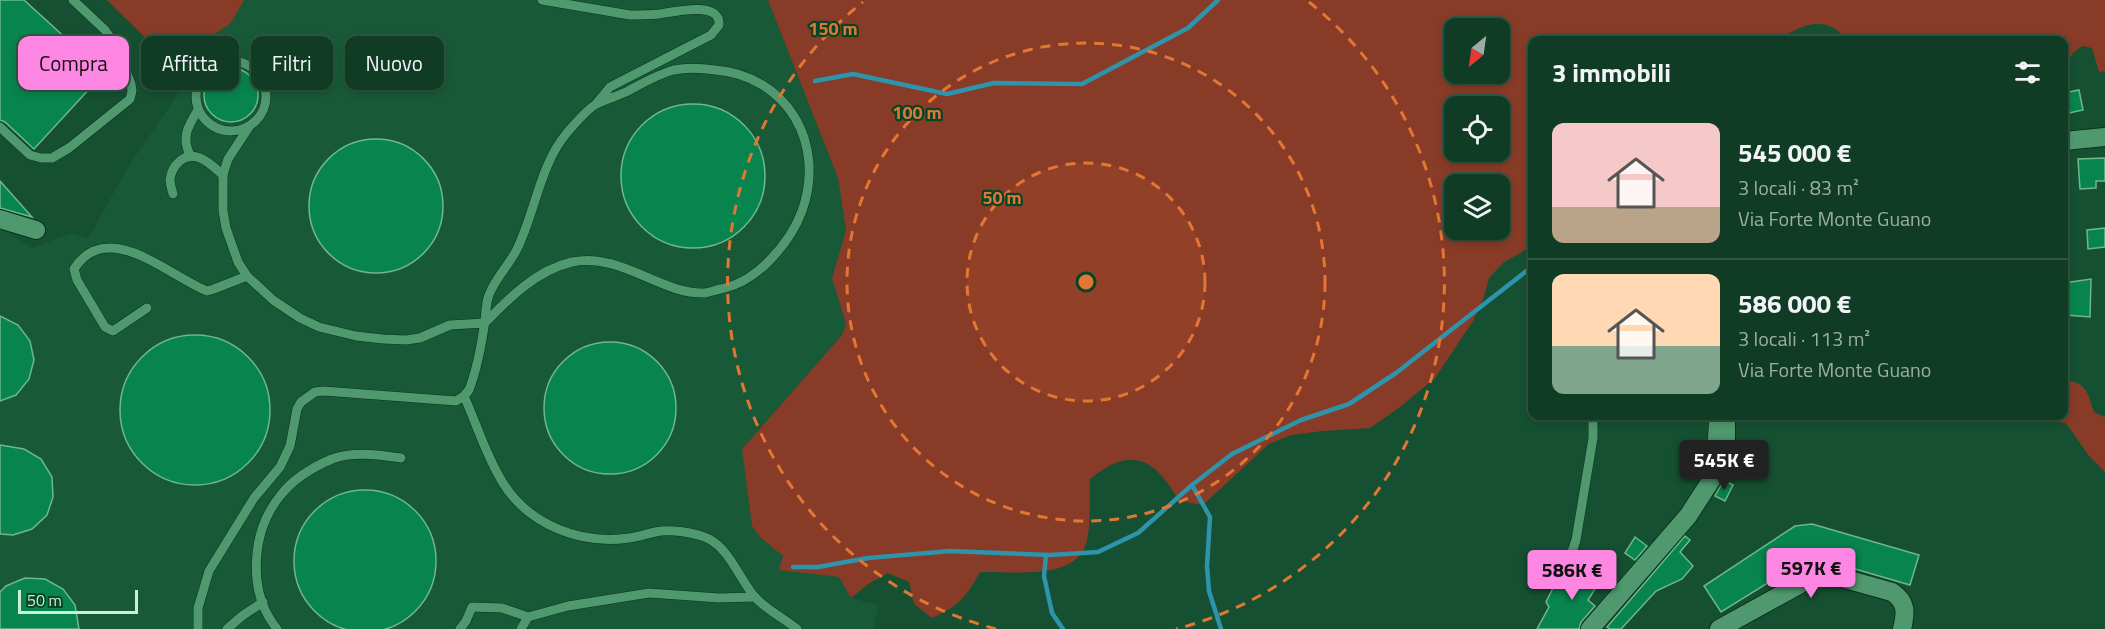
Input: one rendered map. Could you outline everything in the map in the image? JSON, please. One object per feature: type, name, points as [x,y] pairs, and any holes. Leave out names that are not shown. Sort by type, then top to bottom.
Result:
[{"type":"street","points":[[2068,141],[2105,136]]},
{"type":"street","points":[[0,219],[36,230]]},
{"type":"street","points":[[1590,629],[1688,516],[1718,466],[1725,447],[1726,420]]},
{"type":"street","points":[[1728,627],[1813,577],[1825,575],[1892,592],[1901,600],[1906,610],[1902,629]]},
{"type":"lane","points":[[0,127],[30,155],[52,158],[69,148],[130,99],[131,84],[116,46],[105,30],[73,0]]},
{"type":"lane","points":[[198,629],[198,608],[209,571],[254,498],[280,467],[290,446],[297,409],[301,402],[315,392],[324,391],[444,401],[456,401],[464,396],[472,383],[488,296],[516,251],[554,153],[565,135],[610,87],[711,35],[719,25],[718,17],[712,11],[705,9],[693,8],[630,15],[542,0]]},
{"type":"lane","points":[[221,62],[244,63],[254,69],[266,88],[267,99],[258,120],[238,131],[226,132],[215,128],[198,110],[195,99],[202,76],[221,62]]},
{"type":"lane","points":[[249,127],[228,159],[223,175],[222,194],[226,228],[238,262],[247,276],[273,300],[300,318],[319,327],[356,336],[406,340],[420,338],[450,325],[484,323],[513,295],[544,272],[571,262],[591,261],[618,265],[679,289],[705,293],[750,278],[768,262],[794,228],[802,213],[809,178],[805,143],[795,115],[764,84],[751,77],[722,70],[677,69],[662,74],[614,99],[596,104]]},
{"type":"lane","points":[[190,155],[185,145],[185,136],[198,110]]},
{"type":"lane","points":[[173,194],[170,181],[173,170],[181,159],[190,155],[202,158],[223,175]]},
{"type":"lane","points":[[147,308],[113,331],[105,327],[77,280],[74,269],[80,259],[99,249],[113,247],[137,254],[207,291],[247,276]]},
{"type":"lane","points":[[464,396],[491,461],[503,483],[517,502],[533,516],[578,537],[628,538],[657,531],[700,536],[716,544],[755,597],[797,629]]},
{"type":"lane","points":[[1576,578],[1578,567],[1572,552],[1593,438],[1593,420]]},
{"type":"lane","points":[[1714,420],[1711,460],[1718,466]]},
{"type":"lane","points":[[277,629],[271,622],[258,591],[256,558],[263,525],[280,496],[304,473],[334,458],[368,453],[401,458]]},
{"type":"lane","points":[[460,629],[472,607],[502,608],[528,617],[568,606],[649,593],[718,598],[755,597]]},
{"type":"lane","points":[[227,629],[263,602]]},
{"type":"lane","points":[[521,629],[528,617]]},
{"type":"shaded area","points":[[107,0],[244,0],[231,23],[214,36],[143,36]]},
{"type":"shaded area","points":[[244,0],[768,0],[838,178],[846,230],[832,278],[846,324],[842,335],[742,449],[752,526],[760,537],[783,556],[780,570],[839,577],[851,598],[879,606],[873,629],[0,629],[0,229],[33,248],[71,233],[88,239],[128,167],[180,90],[239,90],[239,36],[214,36],[231,23]]},
{"type":"shaded area","points":[[768,0],[2105,0],[2105,71],[2099,72],[2092,48],[2082,46],[2068,61],[2068,36],[1844,36],[1834,28],[1820,24],[1805,26],[1785,36],[1528,36],[1528,249],[1504,262],[1489,278],[1483,300],[1473,321],[1435,378],[1370,428],[1291,435],[1269,444],[1203,505],[1179,501],[1161,475],[1141,461],[1118,462],[1105,468],[1090,479],[1087,542],[1076,559],[1066,566],[1038,572],[980,572],[961,600],[932,618],[914,604],[909,582],[888,573],[868,584],[851,598],[839,577],[779,570],[783,556],[760,537],[752,526],[742,449],[842,335],[846,324],[832,278],[846,230],[838,178]]},
{"type":"shaded area","points":[[2068,380],[2082,386],[2094,412],[2105,417],[2105,472],[2089,456],[2066,423],[2038,420],[2068,420]]},
{"type":"building","points":[[0,0],[24,0],[63,36],[18,36],[18,90],[88,90],[34,149],[0,120]]},
{"type":"building","points":[[239,69],[251,77],[251,90],[258,90],[258,100],[254,110],[246,118],[236,122],[226,122],[216,118],[208,110],[204,100],[204,90],[239,90]]},
{"type":"building","points":[[2079,90],[2083,110],[2068,113],[2068,92]]},
{"type":"building","points":[[693,104],[721,109],[744,125],[760,148],[765,176],[760,204],[744,227],[721,243],[693,248],[665,243],[642,227],[626,204],[621,176],[626,148],[642,125],[665,109]]},
{"type":"building","points":[[376,139],[402,144],[423,159],[438,180],[443,206],[438,232],[423,253],[402,268],[376,273],[350,268],[329,253],[314,232],[309,206],[314,180],[329,159],[350,144]]},
{"type":"building","points":[[2105,158],[2105,181],[2096,181],[2096,188],[2080,189],[2078,159]]},
{"type":"building","points":[[0,181],[32,217],[0,208]]},
{"type":"building","points":[[2105,228],[2105,247],[2088,249],[2087,230]]},
{"type":"building","points":[[2091,279],[2090,317],[2068,315],[2068,282]]},
{"type":"building","points":[[0,316],[18,325],[30,341],[34,360],[29,379],[16,395],[0,401]]},
{"type":"building","points":[[195,335],[224,341],[248,357],[264,381],[270,410],[264,439],[248,463],[224,479],[195,485],[166,479],[142,463],[126,439],[120,410],[126,381],[142,357],[166,341]]},
{"type":"building","points":[[610,342],[635,347],[656,362],[671,383],[676,408],[671,433],[656,454],[635,469],[610,474],[585,469],[564,454],[549,433],[544,408],[549,383],[564,362],[585,347]]},
{"type":"building","points":[[0,445],[24,449],[41,459],[52,477],[53,497],[47,515],[32,529],[13,535],[0,534]]},
{"type":"building","points":[[1724,480],[1733,485],[1725,501],[1715,496]]},
{"type":"building","points":[[351,491],[379,491],[404,502],[424,522],[435,547],[435,575],[424,600],[404,620],[382,630],[348,630],[326,620],[306,600],[295,575],[295,547],[306,522],[326,502]]},
{"type":"building","points":[[1812,524],[1919,555],[1910,585],[1811,556],[1721,612],[1704,586],[1795,526]]},
{"type":"building","points":[[1685,536],[1690,540],[1680,552],[1693,566],[1682,579],[1656,591],[1621,629],[1607,627]]},
{"type":"building","points":[[1635,537],[1647,546],[1635,560],[1625,553]]},
{"type":"building","points":[[1599,558],[1610,565],[1588,600],[1595,606],[1581,622],[1579,629],[1537,629],[1549,607],[1546,602],[1559,576],[1581,588]]},
{"type":"building","points":[[25,578],[45,579],[63,589],[75,605],[79,629],[0,629],[0,592],[6,586]]},
{"type":"waterway","points":[[815,81],[853,74],[947,94],[994,83],[1082,84],[1188,28],[1218,0]]},
{"type":"waterway","points":[[793,567],[818,567],[868,558],[950,551],[1050,555],[1098,552],[1138,533],[1192,485],[1232,454],[1301,420],[1349,404],[1396,373],[1528,270]]},
{"type":"waterway","points":[[1192,485],[1210,517],[1207,566],[1209,591],[1221,629]]},
{"type":"waterway","points":[[1046,555],[1044,576],[1052,613],[1063,629]]}]
